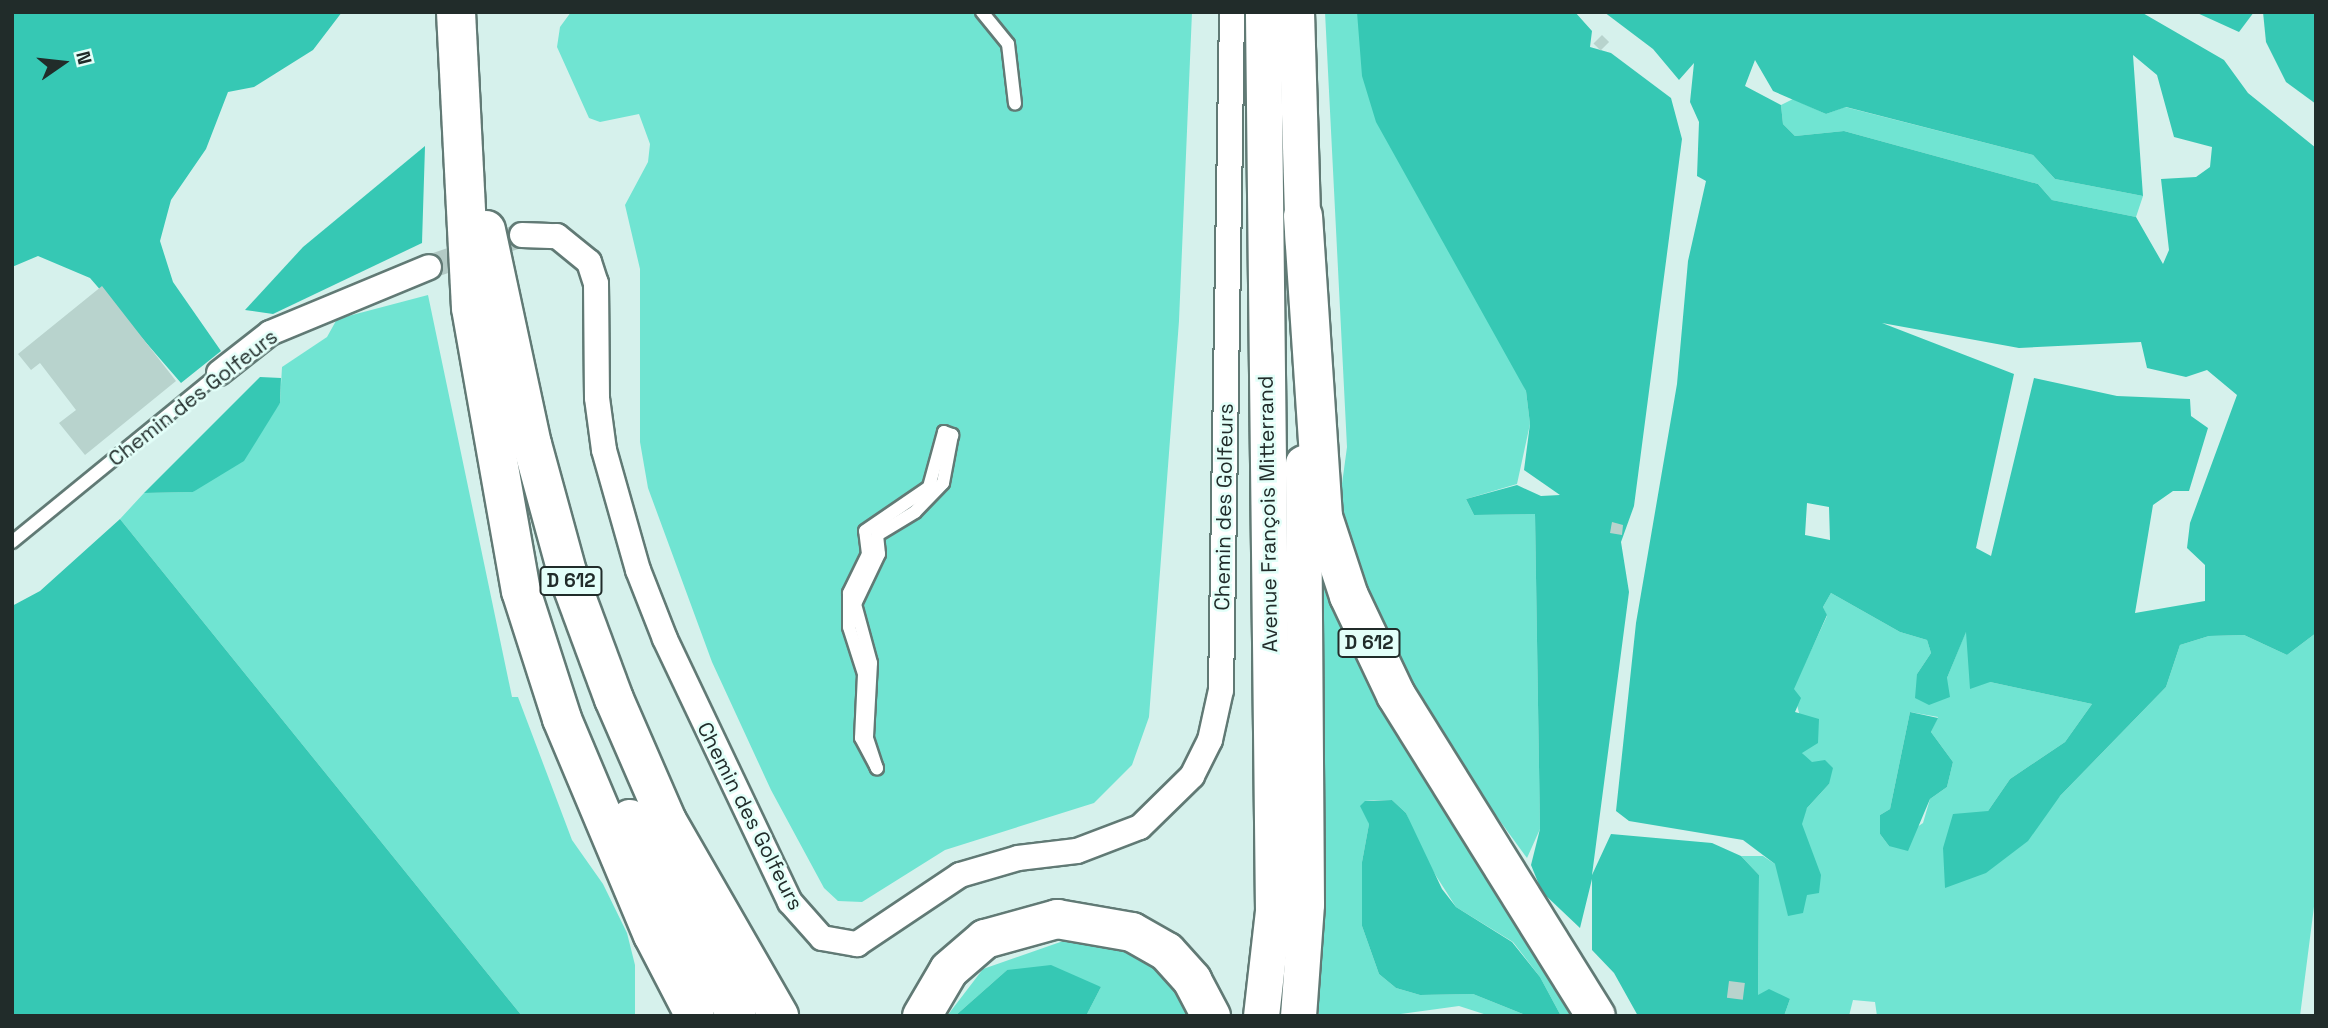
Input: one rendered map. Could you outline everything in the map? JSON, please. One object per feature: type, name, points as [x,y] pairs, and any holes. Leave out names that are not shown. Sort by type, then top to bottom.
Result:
[{"type":"highway","name":"D 612","points":[[456,12],[471,308],[500,458],[521,592],[562,719],[653,935],[695,1016]]},
{"type":"highway","name":"D 612","points":[[462,111],[532,444],[568,572],[667,821],[779,1016]]},
{"type":"highway","name":"D 612","points":[[1303,216],[1323,517],[1349,596],[1396,695],[1596,1016]]},
{"type":"highway","name":"D 612","points":[[500,458],[537,587],[581,709],[637,835],[737,1016]]},
{"type":"highway","points":[[922,1016],[949,970],[985,939],[1057,919],[1132,932],[1167,952],[1192,980],[1211,1016]]},
{"type":"main road","name":"Avenue François Mitterrand","points":[[1261,1016],[1273,910],[1263,12]]},
{"type":"main road","name":"Avenue François Mitterrand","points":[[1296,12],[1303,216],[1306,904],[1298,1016]]},
{"type":"street","name":"Chemin des Golfeurs","points":[[522,235],[557,236],[589,262],[596,283],[597,398],[604,450],[661,628],[790,902],[821,938],[858,944],[960,875],[1018,858],[1077,851],[1140,827],[1192,776],[1210,740],[1221,690],[1232,12]]},
{"type":"street","name":"Chemin des Golfeurs","points":[[219,373],[270,333],[429,267]]},
{"type":"lane","points":[[982,12],[1008,44],[1015,104]]},
{"type":"lane","name":"Chemin des Golfeurs","points":[[12,542],[219,373]]},
{"type":"lane","points":[[942,435],[952,435],[940,487],[915,512],[877,535],[879,554],[855,604],[871,663],[867,738],[877,768],[861,738],[864,674],[849,627],[849,593],[868,554],[865,531],[929,487],[942,435]]},
{"type":"green space","points":[[12,12],[342,12],[313,50],[254,87],[228,92],[206,149],[171,200],[160,241],[173,282],[221,351],[181,383],[90,278],[38,256],[12,267]]},
{"type":"green space","points":[[571,12],[1192,12],[1179,321],[1149,717],[1132,765],[1094,803],[945,850],[862,902],[838,901],[824,888],[771,790],[712,662],[648,488],[640,442],[640,269],[625,205],[648,162],[650,144],[639,114],[600,122],[589,118],[557,47],[560,27]]},
{"type":"green space","points":[[1325,12],[1357,12],[1526,391],[1530,424],[1517,484],[1466,499],[1474,515],[1535,514],[1540,829],[1527,858],[1433,729],[1356,567],[1339,506],[1347,447]]},
{"type":"green space","points":[[1357,12],[1575,12],[1592,31],[1590,47],[1611,53],[1671,98],[1682,139],[1634,506],[1621,542],[1629,592],[1592,875],[1611,834],[1712,843],[1741,856],[1759,875],[1758,995],[1769,989],[1790,999],[1784,1016],[1638,1016],[1614,973],[1592,950],[1592,879],[1580,928],[1542,892],[1531,865],[1540,829],[1535,514],[1474,515],[1466,499],[1517,485],[1541,496],[1560,495],[1524,470],[1530,424],[1526,391],[1376,122],[1362,76]]},
{"type":"green space","points":[[1604,12],[2141,12],[2224,60],[2248,93],[2316,148],[2316,633],[2287,655],[2244,635],[2209,636],[2180,645],[2166,687],[2060,796],[2028,841],[1986,873],[1945,888],[1943,848],[1953,814],[1988,811],[2010,779],[2065,742],[2092,704],[1990,682],[1970,689],[1966,632],[1947,678],[1950,697],[1929,705],[1915,698],[1917,674],[1931,653],[1927,640],[1900,632],[1831,593],[1823,607],[1827,615],[1794,689],[1801,698],[1795,712],[1819,719],[1818,743],[1802,753],[1812,762],[1825,760],[1833,768],[1829,784],[1807,808],[1802,824],[1821,875],[1819,893],[1807,895],[1803,913],[1788,916],[1775,864],[1743,840],[1629,821],[1616,811],[1636,623],[1677,384],[1688,261],[1706,181],[1697,176],[1699,122],[1690,102],[1694,63],[1679,80],[1653,49]],"holes":[[[2133,55],[2157,75],[2174,137],[2212,147],[2210,167],[2196,177],[2161,179],[2169,250],[2163,264],[2136,217],[2052,200],[2038,184],[1844,131],[1795,136],[1783,124],[1781,105],[1745,86],[1755,60],[1773,91],[1826,114],[1846,107],[2033,155],[2055,179],[2143,196]],[[1882,323],[2019,348],[2141,342],[2147,368],[2186,377],[2207,370],[2237,395],[2190,523],[2187,548],[2205,565],[2205,601],[2135,613],[2153,505],[2173,491],[2189,491],[2208,428],[2191,416],[2190,399],[2117,396],[2034,378],[1991,556],[1976,548],[2014,374]],[[1807,503],[1829,507],[1830,540],[1805,535]]]},
{"type":"green space","points":[[2195,12],[2254,12],[2239,32]]},
{"type":"green space","points":[[2263,12],[2316,12],[2316,104],[2286,82],[2266,42]]},
{"type":"green space","points":[[1793,99],[1826,114],[1845,107],[2033,155],[2055,179],[2143,196],[2136,217],[2052,200],[2038,184],[1844,131],[1795,136],[1783,124],[1781,105]]},
{"type":"green space","points":[[425,146],[422,243],[273,314],[245,310],[303,247]]},
{"type":"green space","points":[[428,295],[512,697],[518,697],[572,840],[603,884],[627,933],[635,965],[635,1016],[522,1016],[120,519],[144,493],[193,492],[280,403],[282,367],[327,337],[337,319]]},
{"type":"green space","points":[[260,377],[281,378],[280,403],[244,461],[193,492],[144,493]]},
{"type":"green space","points":[[120,519],[522,1016],[12,1016],[12,606],[40,591]]},
{"type":"green space","points":[[1313,532],[1342,631],[1385,713],[1574,1016],[1561,1016],[1540,977],[1513,942],[1456,907],[1422,854],[1406,813],[1392,800],[1374,800],[1365,801],[1369,824],[1362,862],[1362,926],[1379,974],[1396,988],[1420,995],[1473,994],[1528,1016],[1490,1016],[1459,1006],[1386,1016],[1319,1016]]},
{"type":"green space","points":[[1831,593],[1900,632],[1927,640],[1931,653],[1917,674],[1947,678],[1966,631],[1990,682],[2092,704],[2065,742],[2010,779],[1988,811],[1943,848],[2060,796],[2166,687],[2180,645],[2209,636],[2244,635],[2287,655],[2316,633],[2316,891],[2300,1016],[1877,1016],[1875,1002],[1853,1000],[1849,1016],[1784,1016],[1790,999],[1758,996],[1759,875],[1741,856],[1763,856],[1775,864],[1807,808],[1829,784],[1801,752],[1807,745],[1793,689],[1827,616],[1823,607]],"holes":[[[1910,712],[1938,717],[1931,732],[1953,762],[1947,787],[1930,799],[1923,823],[1889,846],[1880,834],[1880,815],[1890,809]]]},
{"type":"green space","points":[[1910,712],[1938,718],[1931,732],[1953,762],[1947,787],[1930,799],[1908,851],[1889,846],[1880,834],[1880,815],[1890,809]]},
{"type":"green space","points":[[1392,800],[1406,813],[1442,889],[1456,907],[1512,942],[1540,977],[1561,1016],[1528,1016],[1473,994],[1420,995],[1396,988],[1379,974],[1362,926],[1362,862],[1369,824],[1360,806],[1365,801]]},
{"type":"green space","points":[[1069,939],[1115,942],[1160,963],[1194,1016],[1086,1016],[1101,987],[1007,970],[955,1016],[947,1016],[983,969]]},
{"type":"green space","points":[[1051,965],[1101,987],[1086,1016],[955,1016],[1007,970]]},
{"type":"building","points":[[1602,35],[1609,42],[1601,51],[1594,43]]},
{"type":"building","points":[[102,286],[176,381],[85,455],[59,423],[76,410],[40,363],[31,370],[18,354]]},
{"type":"building","points":[[1612,522],[1623,525],[1622,535],[1610,533]]},
{"type":"building","points":[[1729,981],[1745,983],[1743,1000],[1727,998]]},
{"type":"tunnel","points":[[429,267],[522,235]]}]
